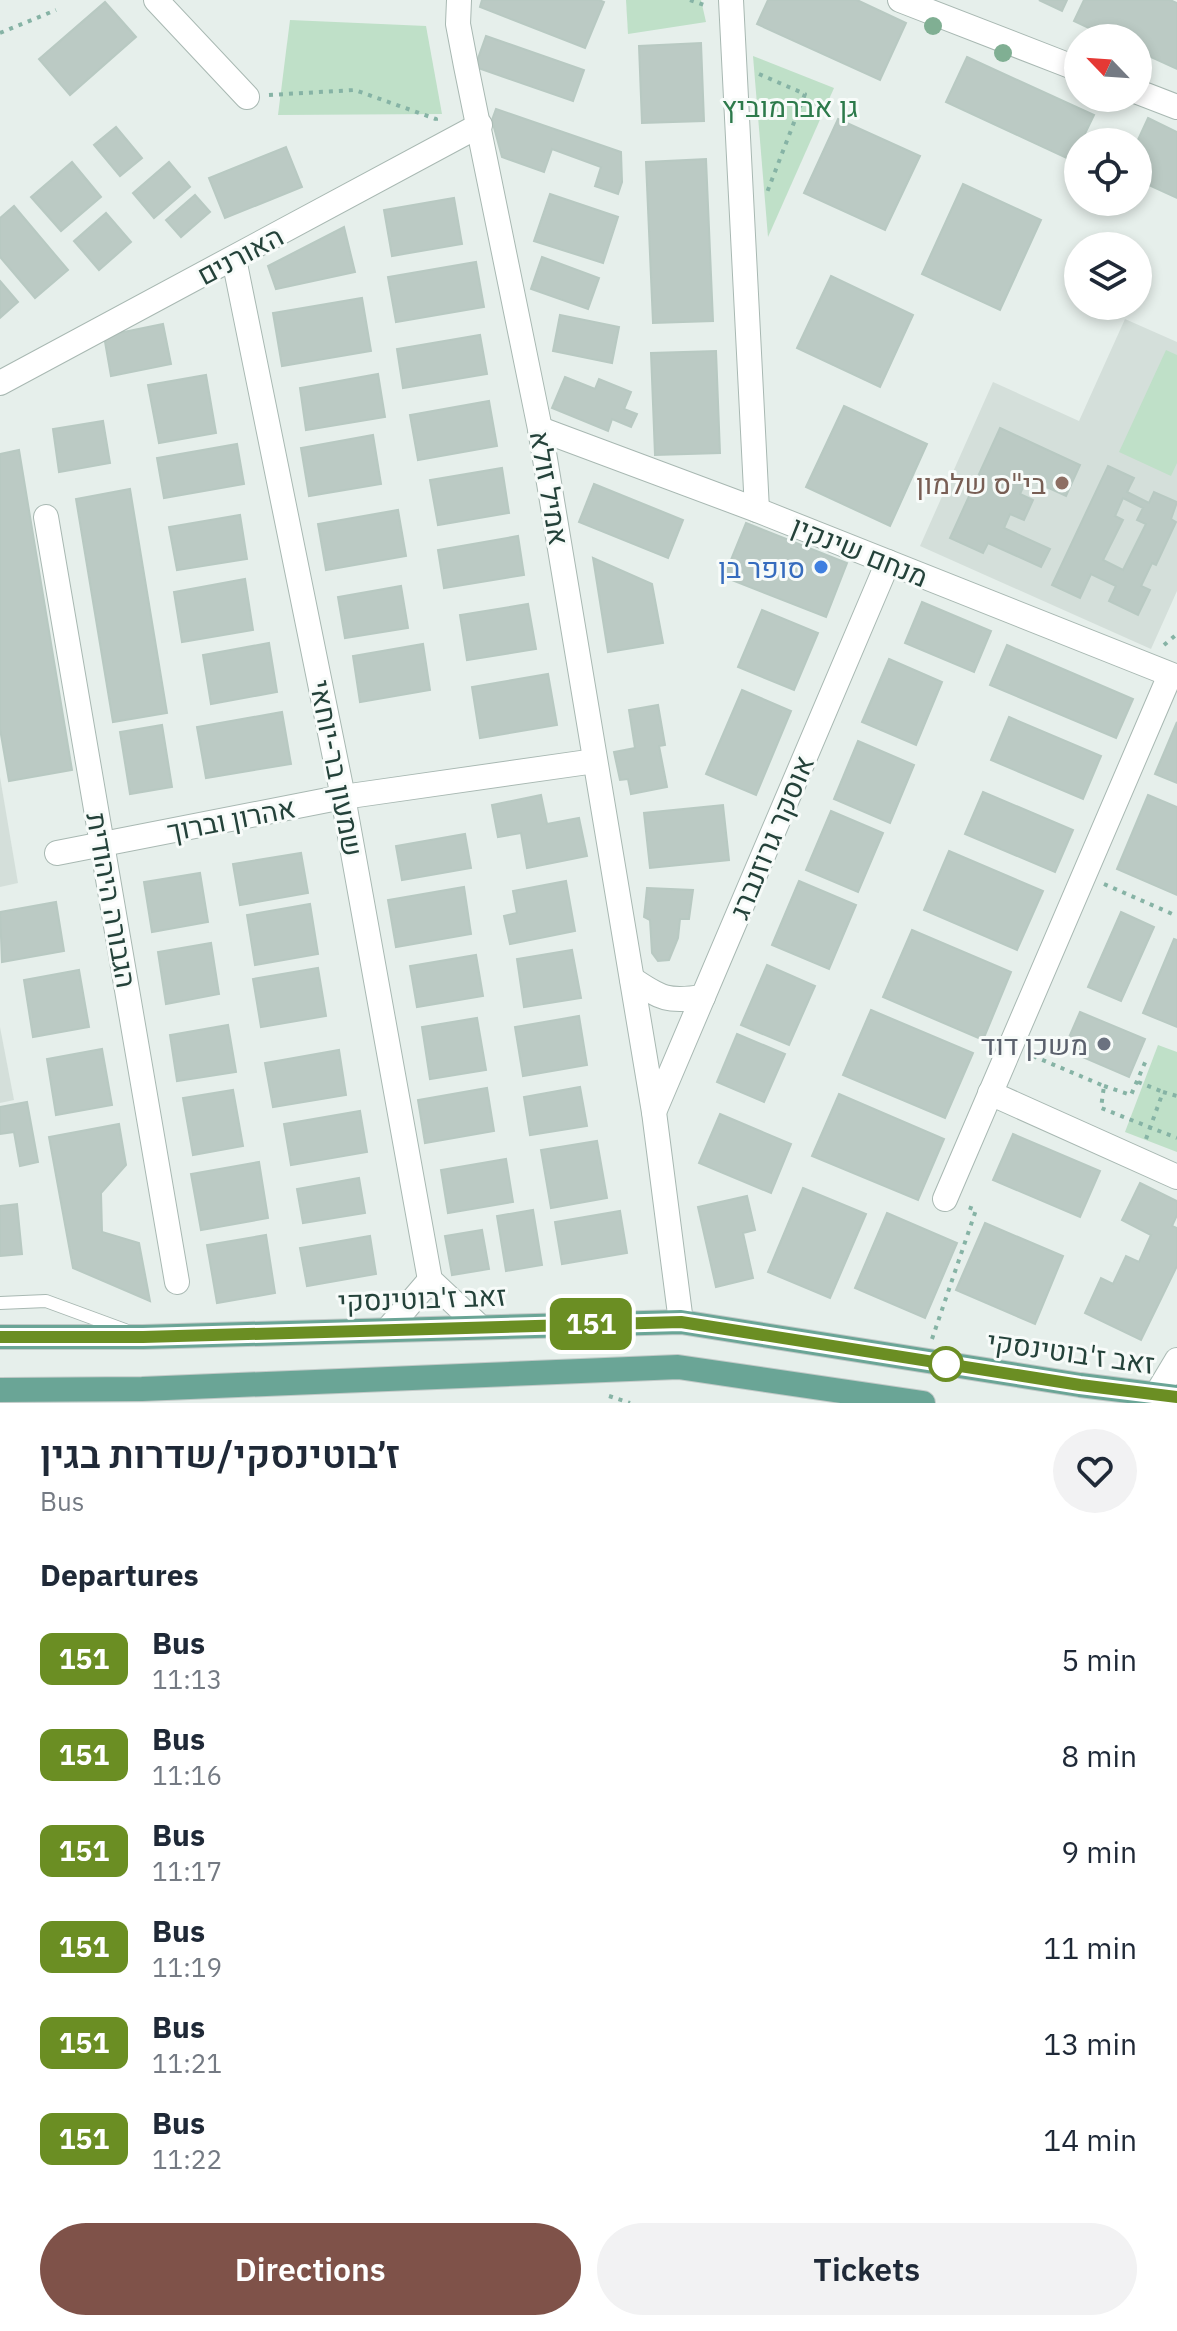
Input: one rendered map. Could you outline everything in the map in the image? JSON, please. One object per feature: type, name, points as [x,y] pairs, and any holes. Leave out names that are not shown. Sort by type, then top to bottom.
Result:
[{"type":"main road","name":"זאב ז'בוטינסקי","points":[[0,1337],[143,1337],[681,1322],[1166,1396]]},
{"type":"main road","points":[[0,1390],[142,1389],[678,1367],[923,1403]]},
{"type":"street","points":[[156,0],[247,97]]},
{"type":"street","name":"אמיל זולא","points":[[459,0],[458,24],[540,429],[654,1112],[681,1322]]},
{"type":"street","points":[[731,0],[757,510]]},
{"type":"street","points":[[900,0],[1064,64]]},
{"type":"street","points":[[1152,97],[1177,107]]},
{"type":"street","name":"האורנים","points":[[0,383],[480,125]]},
{"type":"street","name":"שמעון בר-יוחאי","points":[[234,259],[343,797],[430,1280]]},
{"type":"street","name":"מנחם שינקין","points":[[540,429],[757,510],[1174,676]]},
{"type":"street","name":"הגבורה היהודית","points":[[46,517],[177,1282]]},
{"type":"street","name":"אוסקר גרוזנברג","points":[[654,1112],[888,562]]},
{"type":"street","points":[[945,1199],[1084,875],[1174,676]]},
{"type":"street","name":"אהרון וברוך","points":[[57,853],[343,797],[595,761]]},
{"type":"street","points":[[632,979],[654,994],[676,1001],[703,997]]},
{"type":"street","points":[[990,1093],[1177,1177]]},
{"type":"street","points":[[388,1329],[430,1280],[479,1326]]},
{"type":"street","points":[[1166,1396],[1177,1360]]},
{"type":"lane","points":[[0,1303],[46,1301],[143,1337]]},
{"type":"path","points":[[0,33],[56,10]]},
{"type":"path","points":[[734,63],[805,94],[766,195]]},
{"type":"path","points":[[247,97],[355,90],[436,119],[437,148]]},
{"type":"path","points":[[1084,875],[1177,916]]},
{"type":"path","points":[[1010,1047],[1131,1095],[1147,1058]]},
{"type":"path","points":[[1138,1082],[1177,1096]]},
{"type":"path","points":[[1104,1086],[1101,1108],[1177,1138]]},
{"type":"path","points":[[1138,1159],[1163,1092]]},
{"type":"path","points":[[924,1360],[976,1210],[945,1199]]},
{"type":"shaded area","name":"בי\"ס שלמון","points":[[1125,320],[1177,342],[1177,591],[1151,649],[920,546],[993,382],[1079,421]]},
{"type":"shaded area","points":[[0,777],[18,883],[0,887]]},
{"type":"shaded area","points":[[0,1027],[14,1100],[0,1103]]},
{"type":"green space","points":[[626,0],[701,0],[706,22],[628,34]]},
{"type":"green space","points":[[290,20],[426,26],[442,114],[278,115]]},
{"type":"green space","name":"גן אברמוביץ","points":[[753,56],[834,88],[768,237]]},
{"type":"green space","points":[[1166,350],[1177,355],[1177,463],[1171,476],[1119,452]]},
{"type":"green space","points":[[1158,1045],[1177,1052],[1177,1152],[1125,1132]]},
{"type":"building","points":[[482,0],[604,2],[585,48],[480,7]]},
{"type":"building","points":[[768,0],[857,0],[906,23],[880,80],[757,24]]},
{"type":"building","points":[[1039,0],[1067,0],[1062,11]]},
{"type":"building","points":[[1084,0],[1170,0],[1177,3],[1177,69],[1152,57],[1152,24],[1080,24],[1074,21]]},
{"type":"building","points":[[105,2],[136,37],[70,95],[39,59]]},
{"type":"building","points":[[486,36],[584,70],[573,101],[475,67]]},
{"type":"building","points":[[701,43],[704,121],[642,123],[639,46]]},
{"type":"building","points":[[967,57],[1064,101],[1064,112],[1094,115],[1088,128],[1064,128],[1064,157],[946,102]]},
{"type":"building","points":[[496,109],[621,152],[622,182],[618,194],[595,186],[601,167],[552,149],[544,172],[502,157],[492,120]]},
{"type":"building","points":[[1148,118],[1177,132],[1177,198],[1152,186],[1152,128],[1143,128]]},
{"type":"building","points":[[838,119],[920,156],[885,230],[804,193]]},
{"type":"building","points":[[116,127],[142,158],[120,176],[94,145]]},
{"type":"building","points":[[286,147],[302,187],[225,218],[209,178]]},
{"type":"building","points":[[706,159],[713,321],[653,323],[646,162]]},
{"type":"building","points":[[72,162],[101,197],[61,231],[31,197]]},
{"type":"building","points":[[169,162],[190,187],[154,218],[133,193]]},
{"type":"building","points":[[963,184],[1041,220],[1000,310],[922,274]]},
{"type":"building","points":[[550,194],[618,217],[603,263],[534,241]]},
{"type":"building","points":[[195,195],[210,212],[181,237],[166,220]]},
{"type":"building","points":[[454,198],[462,244],[392,256],[384,210]]},
{"type":"building","points":[[14,206],[68,270],[35,298],[0,257],[0,218]]},
{"type":"building","points":[[106,213],[131,242],[99,270],[74,241]]},
{"type":"building","points":[[344,227],[355,272],[276,289],[268,266]]},
{"type":"building","points":[[542,257],[599,278],[588,309],[531,289]]},
{"type":"building","points":[[476,262],[484,307],[396,322],[388,277]]},
{"type":"building","points":[[831,276],[913,315],[880,387],[797,348]]},
{"type":"building","points":[[0,281],[18,302],[0,318]]},
{"type":"building","points":[[362,298],[371,351],[282,366],[273,313]]},
{"type":"building","points":[[560,315],[619,327],[612,363],[553,351]]},
{"type":"building","points":[[163,324],[171,364],[111,376],[104,336]]},
{"type":"building","points":[[480,335],[487,374],[403,388],[397,349]]},
{"type":"building","points":[[716,351],[720,453],[655,455],[651,353]]},
{"type":"building","points":[[378,374],[385,417],[306,430],[300,388]]},
{"type":"building","points":[[206,375],[216,433],[159,443],[148,385]]},
{"type":"building","points":[[565,377],[595,389],[599,379],[631,392],[624,409],[637,414],[631,427],[612,419],[608,431],[552,408]]},
{"type":"building","points":[[489,401],[497,446],[418,460],[410,415]]},
{"type":"building","points":[[844,406],[927,444],[890,526],[806,487]]},
{"type":"building","points":[[103,421],[110,463],[59,472],[53,429]]},
{"type":"building","points":[[1000,428],[1080,465],[1066,496],[1027,478],[1020,494],[1033,500],[1024,520],[1010,514],[1004,528],[1050,549],[1041,567],[988,543],[983,553],[950,538]]},
{"type":"building","points":[[373,435],[381,484],[309,496],[301,448]]},
{"type":"building","points":[[237,444],[244,484],[164,498],[157,458]]},
{"type":"building","points":[[19,450],[72,770],[9,781],[0,729],[0,454]]},
{"type":"building","points":[[1108,466],[1134,478],[1127,492],[1149,503],[1154,492],[1177,502],[1171,519],[1176,522],[1156,565],[1152,563],[1141,586],[1150,590],[1138,615],[1109,601],[1116,586],[1091,574],[1080,598],[1052,585]],"holes":[[[1123,498],[1143,508],[1137,520],[1146,524],[1123,570],[1103,560],[1123,520],[1115,516]]]},
{"type":"building","points":[[502,468],[509,513],[438,525],[430,480]]},
{"type":"building","points":[[594,484],[683,520],[668,558],[579,522]]},
{"type":"building","points":[[130,489],[167,713],[113,722],[76,499]]},
{"type":"building","points":[[398,510],[406,556],[326,570],[318,524]]},
{"type":"building","points":[[240,515],[247,559],[177,570],[169,527]]},
{"type":"building","points":[[746,523],[847,563],[826,617],[724,577]]},
{"type":"building","points":[[518,536],[524,575],[444,588],[438,550]]},
{"type":"building","points":[[593,558],[652,584],[663,643],[608,652]]},
{"type":"building","points":[[245,579],[253,630],[182,642],[174,592]]},
{"type":"building","points":[[401,586],[408,628],[345,638],[338,597]]},
{"type":"building","points":[[922,602],[991,631],[974,672],[905,643]]},
{"type":"building","points":[[528,604],[536,649],[467,660],[460,615]]},
{"type":"building","points":[[762,610],[818,633],[794,690],[738,667]]},
{"type":"building","points":[[269,643],[277,692],[211,704],[203,655]]},
{"type":"building","points":[[423,644],[430,690],[360,702],[353,656]]},
{"type":"building","points":[[1007,645],[1133,699],[1116,738],[990,685]]},
{"type":"building","points":[[889,659],[942,682],[916,745],[862,722]]},
{"type":"building","points":[[548,674],[557,725],[480,738],[472,687]]},
{"type":"building","points":[[742,690],[791,711],[756,795],[706,774]]},
{"type":"building","points":[[658,705],[665,745],[659,746],[667,787],[631,794],[628,779],[620,780],[614,752],[635,748],[629,710]]},
{"type":"building","points":[[282,712],[291,764],[206,778],[197,727]]},
{"type":"building","points":[[1009,717],[1101,756],[1083,799],[991,760]]},
{"type":"building","points":[[1177,722],[1177,783],[1155,774]]},
{"type":"building","points":[[162,725],[172,787],[130,794],[120,732]]},
{"type":"building","points":[[858,741],[914,765],[890,823],[834,799]]},
{"type":"building","points":[[983,792],[1073,830],[1055,872],[965,834]]},
{"type":"building","points":[[541,795],[547,824],[579,818],[587,856],[527,868],[521,833],[498,837],[492,805]]},
{"type":"building","points":[[1148,795],[1177,807],[1177,895],[1117,869]]},
{"type":"building","points":[[723,805],[729,860],[650,868],[644,813]]},
{"type":"building","points":[[831,811],[883,833],[858,892],[806,870]]},
{"type":"building","points":[[465,834],[471,868],[402,880],[396,846]]},
{"type":"building","points":[[949,851],[1043,891],[1017,950],[924,910]]},
{"type":"building","points":[[301,853],[308,893],[240,905],[233,864]]},
{"type":"building","points":[[200,873],[208,922],[152,932],[144,882]]},
{"type":"building","points":[[566,881],[575,931],[510,944],[504,916],[517,913],[513,891]]},
{"type":"building","points":[[799,881],[856,905],[829,969],[772,945]]},
{"type":"building","points":[[464,887],[471,934],[396,947],[388,900]]},
{"type":"building","points":[[647,888],[693,890],[689,919],[680,919],[678,938],[669,960],[658,961],[652,953],[650,920],[644,917]]},
{"type":"building","points":[[56,902],[64,951],[2,962],[0,912]]},
{"type":"building","points":[[310,904],[318,954],[255,965],[247,915]]},
{"type":"building","points":[[1121,912],[1154,927],[1121,1001],[1088,987]]},
{"type":"building","points":[[912,930],[1011,972],[983,1040],[883,997]]},
{"type":"building","points":[[1174,939],[1177,940],[1177,1027],[1143,1013]]},
{"type":"building","points":[[211,943],[219,994],[166,1004],[158,952]]},
{"type":"building","points":[[572,950],[581,998],[524,1007],[517,959]]},
{"type":"building","points":[[476,955],[483,996],[417,1007],[410,966]]},
{"type":"building","points":[[767,965],[815,986],[789,1045],[741,1025]]},
{"type":"building","points":[[318,968],[326,1016],[261,1027],[253,979]]},
{"type":"building","points":[[79,970],[89,1027],[33,1037],[24,980]]},
{"type":"building","points":[[871,1010],[973,1053],[945,1118],[843,1075]]},
{"type":"building","name":"משכן דוד","points":[[1080,1012],[1145,1039],[1129,1077],[1064,1049]]},
{"type":"building","points":[[579,1016],[587,1065],[523,1076],[515,1027]]},
{"type":"building","points":[[477,1018],[486,1070],[430,1079],[422,1027]]},
{"type":"building","points":[[228,1025],[236,1072],[177,1081],[170,1035]]},
{"type":"building","points":[[737,1034],[785,1054],[764,1102],[717,1082]]},
{"type":"building","points":[[102,1049],[112,1105],[56,1115],[47,1059]]},
{"type":"building","points":[[339,1050],[346,1095],[273,1107],[265,1063]]},
{"type":"building","points":[[580,1087],[587,1126],[530,1135],[524,1097]]},
{"type":"building","points":[[487,1088],[494,1131],[425,1143],[418,1100]]},
{"type":"building","points":[[233,1090],[243,1146],[193,1155],[183,1098]]},
{"type":"building","points":[[839,1094],[944,1139],[918,1200],[812,1156]]},
{"type":"building","points":[[27,1102],[38,1162],[20,1166],[14,1132],[0,1134],[0,1107]]},
{"type":"building","points":[[360,1111],[367,1152],[291,1165],[284,1124]]},
{"type":"building","points":[[720,1114],[791,1144],[771,1193],[699,1163]]},
{"type":"building","points":[[119,1124],[126,1165],[101,1193],[102,1232],[139,1243],[150,1301],[73,1268],[49,1137]]},
{"type":"building","points":[[1013,1134],[1100,1171],[1080,1217],[993,1180]]},
{"type":"building","points":[[597,1141],[607,1198],[551,1208],[541,1150]]},
{"type":"building","points":[[506,1159],[513,1202],[448,1213],[441,1170]]},
{"type":"building","points":[[259,1162],[268,1218],[201,1230],[191,1174]]},
{"type":"building","points":[[359,1178],[365,1213],[303,1223],[297,1189]]},
{"type":"building","points":[[1140,1183],[1177,1201],[1177,1215],[1172,1226],[1177,1228],[1177,1266],[1141,1340],[1085,1313],[1101,1278],[1113,1284],[1126,1256],[1139,1262],[1151,1235],[1122,1220]]},
{"type":"building","points":[[803,1188],[866,1214],[830,1298],[768,1272]]},
{"type":"building","points":[[747,1196],[755,1230],[743,1233],[753,1278],[716,1287],[698,1207]]},
{"type":"building","points":[[17,1204],[22,1254],[0,1256],[0,1206]]},
{"type":"building","points":[[533,1210],[542,1265],[506,1271],[497,1216]]},
{"type":"building","points":[[620,1211],[627,1253],[562,1264],[555,1222]]},
{"type":"building","points":[[887,1213],[957,1243],[925,1318],[855,1288]]},
{"type":"building","points":[[985,1223],[1063,1256],[1035,1324],[956,1290]]},
{"type":"building","points":[[482,1230],[489,1269],[452,1275],[445,1236]]},
{"type":"building","points":[[266,1235],[275,1293],[217,1303],[207,1245]]},
{"type":"building","points":[[370,1236],[376,1274],[307,1286],[300,1248]]},
{"type":"bus line","name":"151","points":[[0,1337],[143,1337],[681,1322],[1080,1385],[1177,1397]]},
{"type":"place","name":"בי\"ס שלמון","points":[[1062,483]]},
{"type":"place","name":"סופר בן","points":[[821,567]]},
{"type":"place","name":"משכן דוד","points":[[1104,1044]]}]
